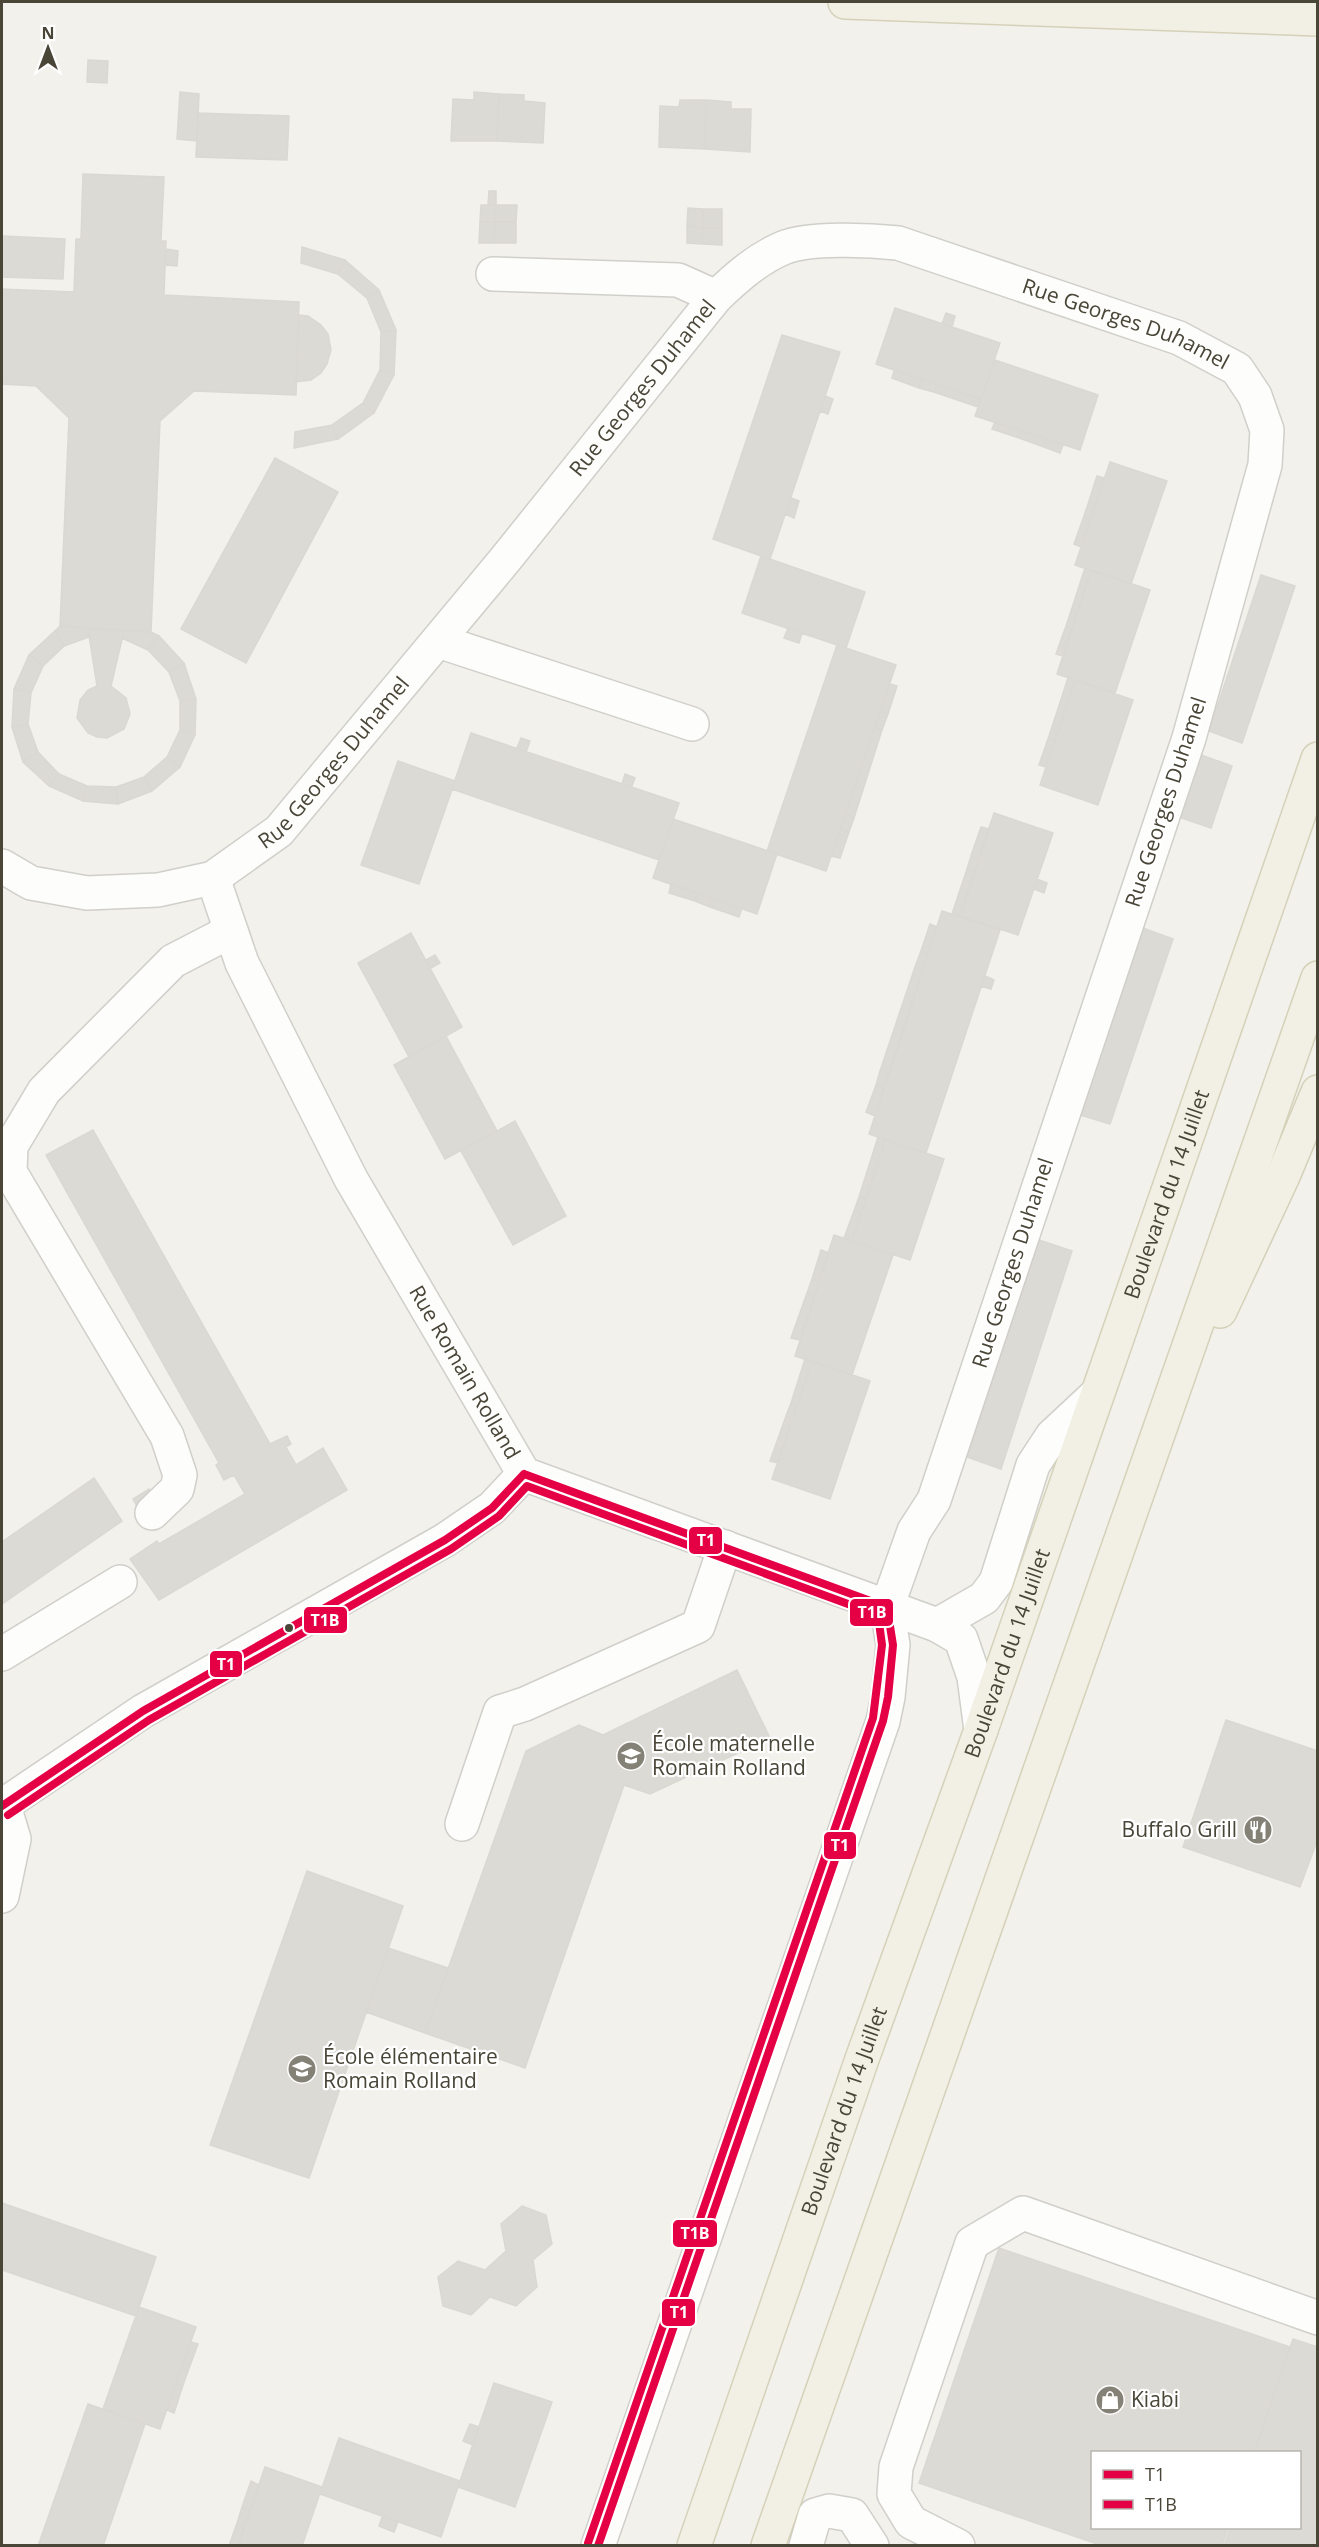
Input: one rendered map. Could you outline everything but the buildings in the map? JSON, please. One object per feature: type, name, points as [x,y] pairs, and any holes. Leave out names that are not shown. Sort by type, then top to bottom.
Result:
[{"type":"main road","points":[[845,2],[1317,19]]},
{"type":"main road","name":"Boulevard du 14 Juillet","points":[[694,2546],[866,2049],[981,1730],[1317,759]]},
{"type":"main road","points":[[768,2546],[1317,978]]},
{"type":"main road","points":[[1176,1384],[1229,1295],[1283,1176],[1317,1092]]},
{"type":"street","name":"Rue Georges Duhamel","points":[[2,866],[31,883],[87,893],[158,891],[213,878],[279,831],[438,641],[716,297],[740,273],[784,248],[826,241],[870,240],[898,243],[1179,338],[1237,369],[1255,396],[1267,430],[1265,465],[1189,738],[934,1500],[914,1531],[887,1607]]},
{"type":"street","points":[[493,274],[678,280],[716,297]]},
{"type":"street","points":[[438,641],[692,724]]},
{"type":"street","name":"Rue Romain Rolland","points":[[213,878],[242,963],[351,1179],[524,1474],[937,1625],[961,1639],[975,1677],[981,1730]]},
{"type":"street","points":[[152,1513],[177,1489],[179,1482],[180,1475],[167,1436],[9,1172],[11,1146],[44,1090],[173,961],[231,931]]},
{"type":"street","points":[[937,1625],[984,1598],[996,1582],[1033,1466],[1052,1436],[1096,1395]]},
{"type":"street","points":[[2,1896],[14,1839],[3,1806],[143,1711],[445,1540],[492,1508],[524,1474]]},
{"type":"street","points":[[462,1824],[500,1712],[525,1704],[698,1626],[725,1547]]},
{"type":"street","points":[[2,1654],[120,1582]]},
{"type":"street","points":[[597,2546],[883,1721],[894,1645],[887,1607]]},
{"type":"street","points":[[957,2546],[911,2522],[894,2494],[896,2467],[972,2242],[1023,2213],[1317,2318]]},
{"type":"street","points":[[806,2546],[815,2515],[829,2511],[852,2515],[872,2546]]},
{"type":"transit line","name":"T1","points":[[524,1474],[887,1607]]},
{"type":"transit line","name":"T1","points":[[2,1806],[143,1711],[445,1540],[492,1508],[524,1474]]},
{"type":"transit line","name":"T1B","points":[[8,1815],[149,1720],[451,1549],[499,1516],[527,1486],[878,1615],[882,1645],[873,1718],[588,2543]]},
{"type":"transit line","name":"T1","points":[[598,2546],[883,1721],[888,1697],[893,1645],[887,1607]]},
{"type":"place","name":"École maternelle Romain Rolland","points":[[631,1756]]},
{"type":"place","name":"Buffalo Grill","points":[[1258,1830]]},
{"type":"place","name":"École élémentaire Romain Rolland","points":[[302,2069]]},
{"type":"place","name":"Kiabi","points":[[1110,2400]]}]
